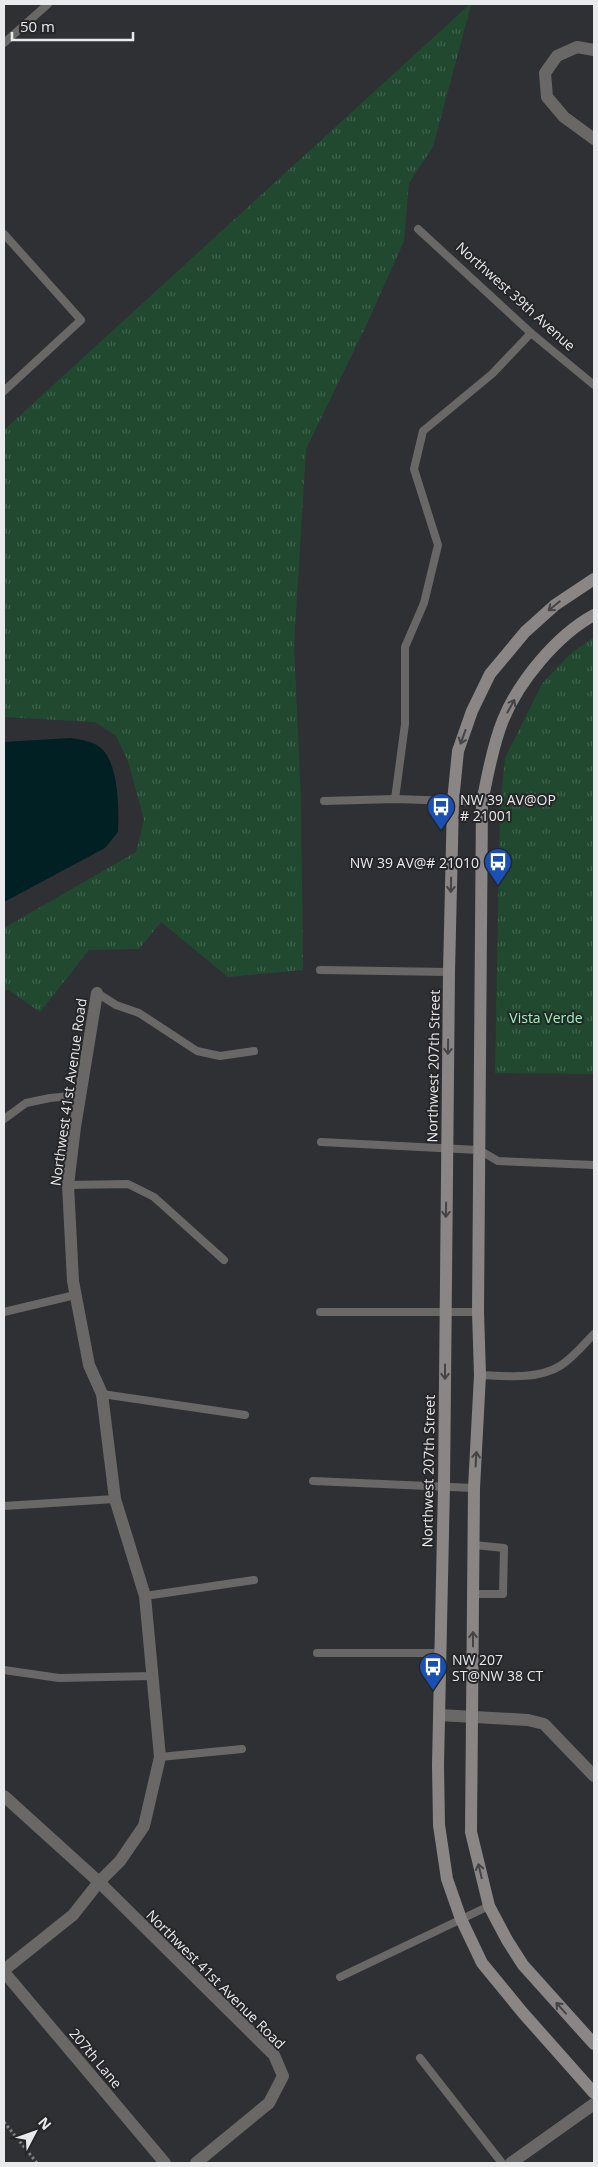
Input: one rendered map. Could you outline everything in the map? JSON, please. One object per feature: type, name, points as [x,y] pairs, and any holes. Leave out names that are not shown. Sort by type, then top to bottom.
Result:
[{"type":"street","points":[[594,50],[577,47],[556,56],[545,73],[547,97],[564,117],[594,139]]},
{"type":"street","points":[[453,801],[458,751],[472,711],[490,674],[525,632],[555,605],[594,579]]},
{"type":"street","points":[[594,615],[578,623],[545,655],[520,689],[503,719],[492,752],[482,802],[478,1312],[480,1375],[474,1488],[472,1832],[489,1906],[506,1940],[523,1965],[594,2044]]},
{"type":"street","name":"Northwest 207th Street","points":[[453,801],[449,972],[439,1825],[447,1879],[461,1919],[482,1963],[523,2013],[594,2092]]},
{"type":"street","name":"Northwest 41st Avenue Road","points":[[4,1971],[73,1915],[99,1882],[120,1861],[144,1826],[160,1757],[145,1596],[115,1499],[102,1394],[89,1365],[73,1281],[68,1185],[80,1095],[97,993]]},
{"type":"street","points":[[439,1715],[528,1720],[544,1724],[594,1776]]},
{"type":"street","name":"Northwest 41st Avenue Road","points":[[4,1796],[99,1882],[274,2054],[283,2076],[269,2103],[196,2163]]},
{"type":"street","name":"207th Lane","points":[[4,1971],[165,2163]]},
{"type":"street","points":[[511,2163],[594,2104]]},
{"type":"lane","points":[[4,43],[48,4]]},
{"type":"lane","name":"Northwest 39th Avenue","points":[[418,228],[531,333],[594,385]]},
{"type":"lane","points":[[4,234],[81,320],[4,391]]},
{"type":"lane","points":[[395,799],[405,724],[405,647],[424,603],[438,545],[414,469],[423,431],[492,374],[531,333]]},
{"type":"lane","points":[[324,801],[395,799],[482,802]]},
{"type":"lane","points":[[320,970],[449,972]]},
{"type":"lane","name":"Northwest 41st Avenue Road","points":[[97,993],[116,1005],[139,1013],[197,1051],[220,1056],[254,1051]]},
{"type":"lane","points":[[4,1119],[26,1102],[80,1095]]},
{"type":"lane","points":[[321,1142],[479,1150],[498,1161],[594,1165]]},
{"type":"lane","points":[[68,1185],[128,1184],[154,1197],[224,1260]]},
{"type":"lane","points":[[4,1312],[76,1295]]},
{"type":"lane","points":[[320,1312],[478,1312]]},
{"type":"lane","points":[[480,1375],[518,1377],[551,1370],[561,1365],[594,1334]]},
{"type":"lane","points":[[102,1394],[245,1415]]},
{"type":"lane","points":[[313,1481],[474,1488]]},
{"type":"lane","points":[[4,1506],[115,1499]]},
{"type":"lane","points":[[474,1546],[504,1548],[503,1594],[474,1594]]},
{"type":"lane","points":[[145,1596],[254,1580]]},
{"type":"lane","points":[[317,1653],[440,1653]]},
{"type":"lane","points":[[4,1670],[59,1678],[153,1676]]},
{"type":"lane","points":[[160,1757],[242,1749]]},
{"type":"lane","points":[[340,1977],[489,1906]]},
{"type":"lane","points":[[420,2058],[502,2163]]},
{"type":"path","points":[[4,2122],[37,2163]]},
{"type":"green space","points":[[470,4],[433,147],[409,183],[404,241],[365,328],[306,449],[294,646],[301,800],[303,970],[228,977],[161,922],[139,949],[89,950],[40,1012],[8,990],[4,991],[4,928],[136,852],[144,820],[128,761],[116,736],[95,722],[4,717],[4,430]]},
{"type":"green space","name":"Vista Verde","points":[[594,637],[594,1074],[495,1073],[500,809],[505,758],[542,684],[569,655]]},
{"type":"water","points":[[71,738],[88,741],[96,745],[103,750],[108,758],[117,790],[118,832],[105,848],[4,902],[4,742]]},
{"type":"place","name":"NW 39 AV@OP # 21001","points":[[441,831]]},
{"type":"place","name":"NW 39 AV@# 21010","points":[[498,886]]},
{"type":"place","name":"NW 207 ST@NW 38 CT","points":[[433,1691]]}]
